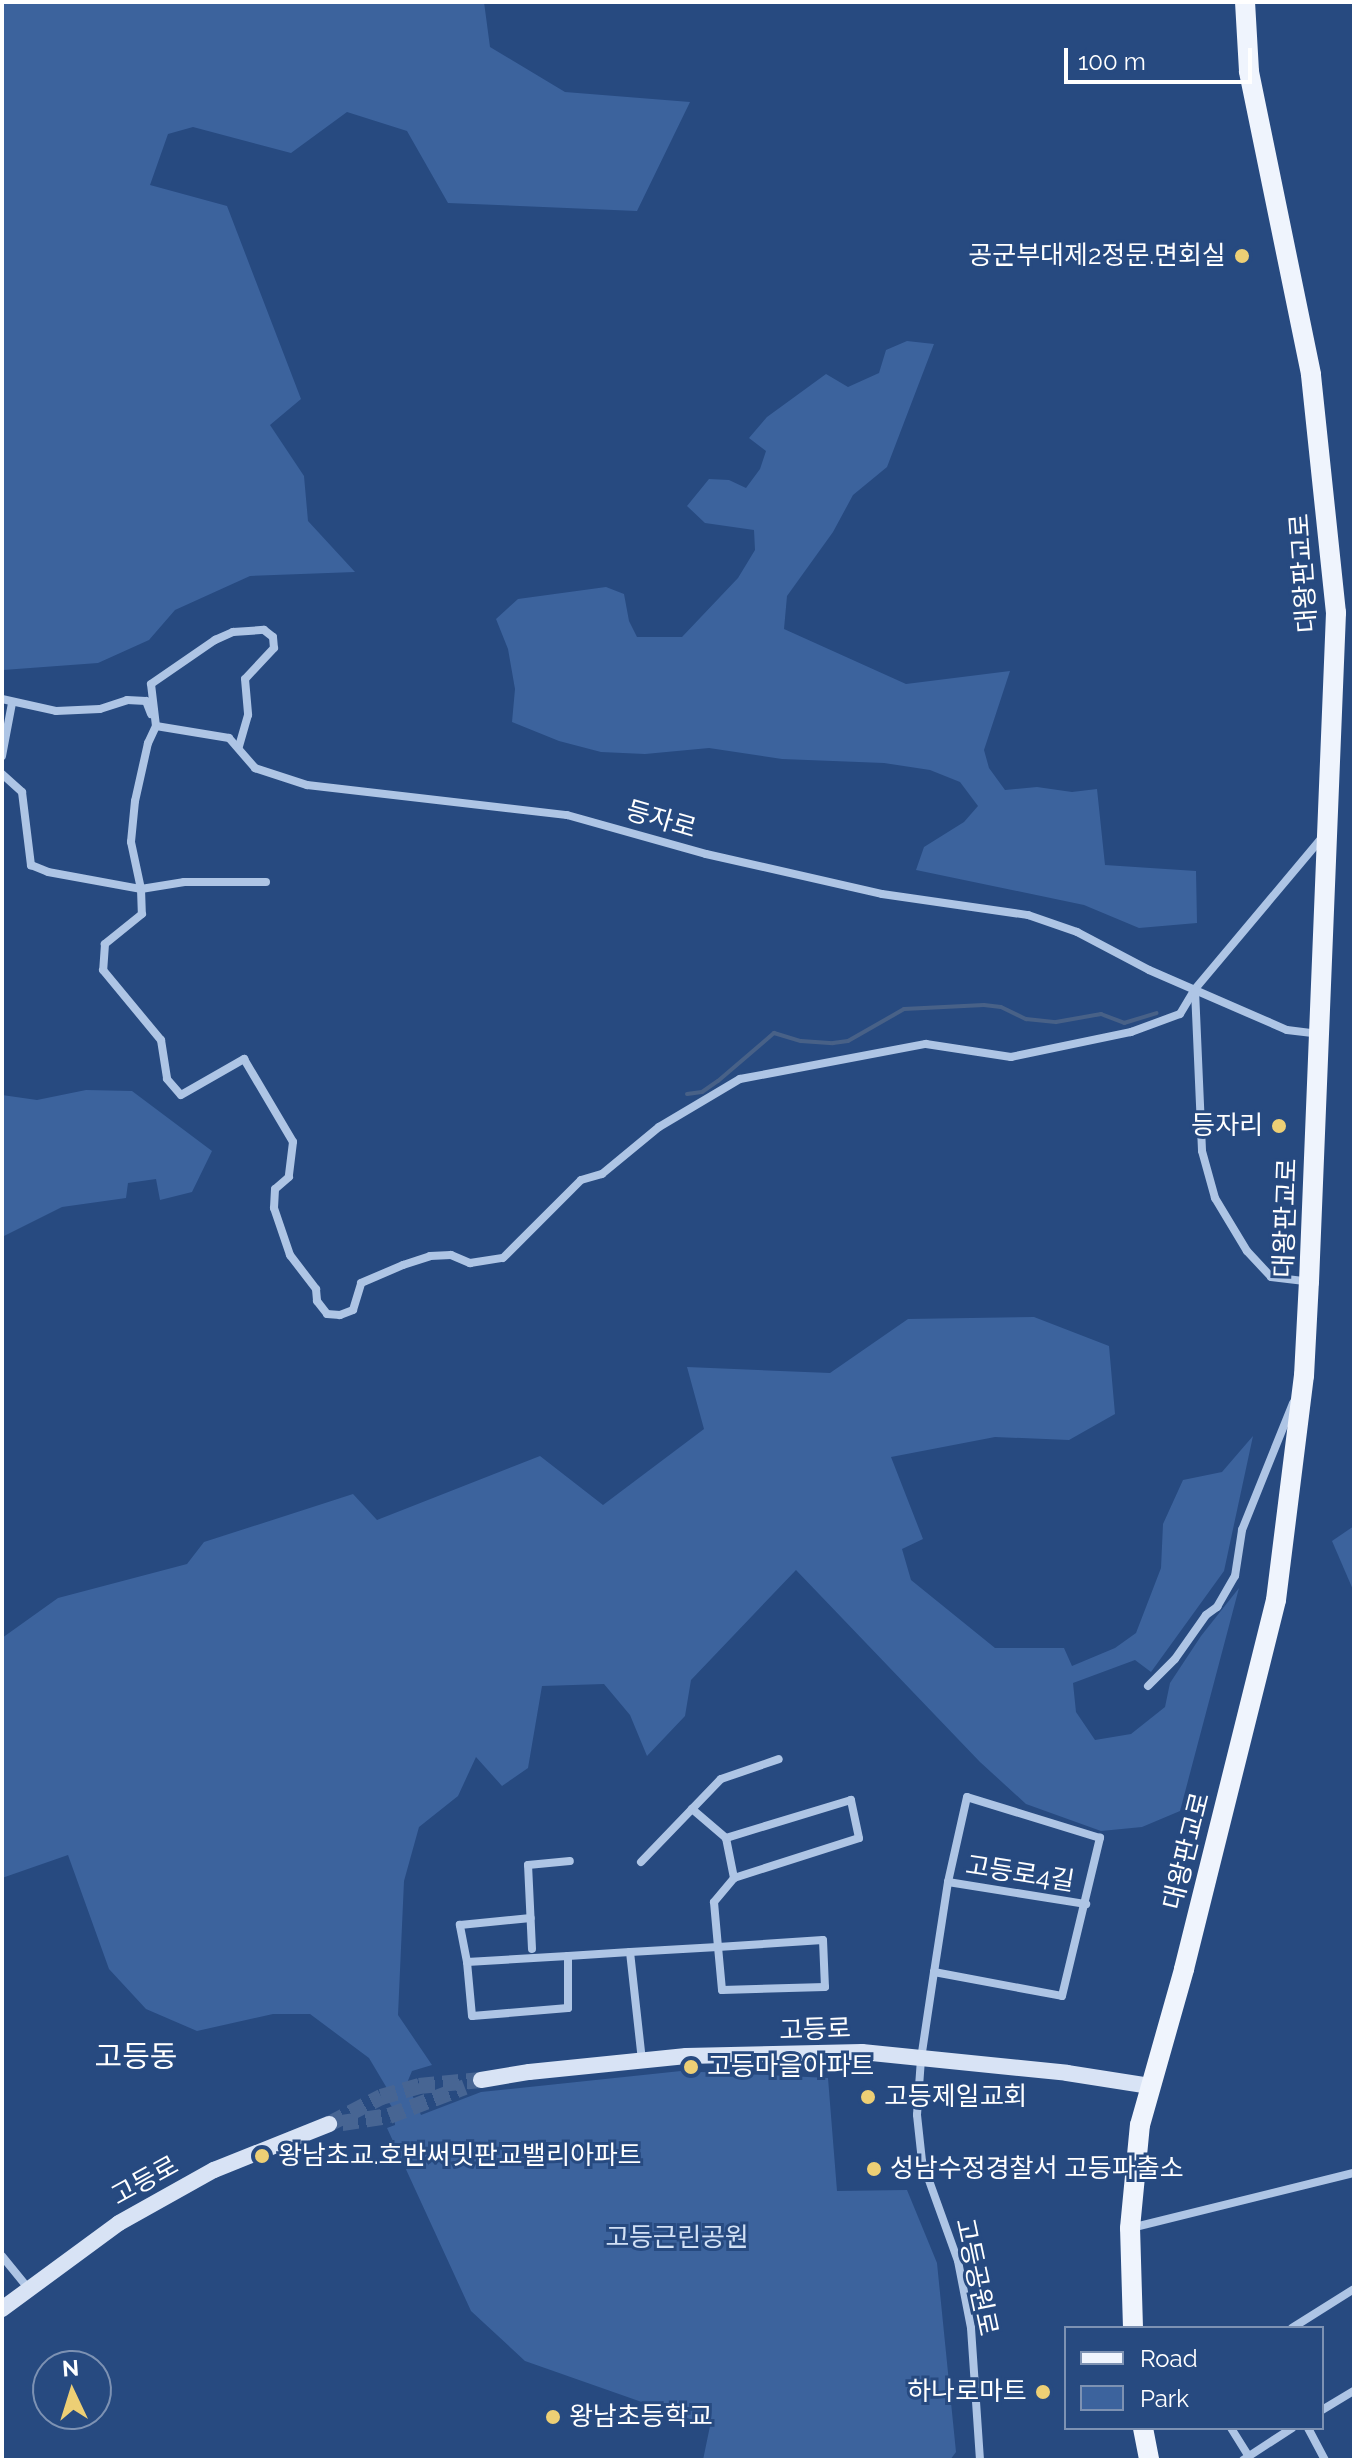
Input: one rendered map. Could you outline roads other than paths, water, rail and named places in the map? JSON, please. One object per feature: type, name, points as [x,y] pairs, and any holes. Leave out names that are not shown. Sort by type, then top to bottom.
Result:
[{"type":"main road","name":"대왕판교로","points":[[1133,2326],[1130,2228],[1140,2125],[1184,1969],[1276,1600],[1304,1376],[1309,1282],[1336,613],[1323,473],[1305,339],[1249,71],[1245,2]]},
{"type":"main road","points":[[1143,2430],[1149,2460]]},
{"type":"street","points":[[239,747],[248,715],[245,679],[274,648],[273,637],[264,630],[233,632],[215,640],[151,684],[156,726],[148,743],[135,801],[131,842],[141,889],[142,914],[105,944],[103,970],[161,1040],[167,1079],[181,1095],[244,1059],[293,1142],[289,1177],[275,1189],[274,1208],[290,1255],[316,1289],[317,1301],[327,1314],[340,1315],[353,1310],[361,1283],[403,1265],[430,1256],[451,1255],[470,1263],[503,1258],[581,1180],[602,1174],[659,1127],[740,1079],[926,1044],[1011,1057],[1035,1054],[1151,1026],[1180,1014],[1195,989],[1328,830]]},
{"type":"street","points":[[2,699],[74,712],[127,700],[146,701],[156,726]]},
{"type":"street","points":[[2,756],[12,703]]},
{"type":"street","name":"등자로","points":[[156,726],[229,738],[255,768],[307,785],[567,815],[706,854],[882,894],[1028,915],[1077,932],[1149,970],[1287,1030],[1319,1034]]},
{"type":"street","points":[[2,774],[22,792],[31,865],[48,872],[141,889],[184,882],[266,882]]},
{"type":"street","points":[[1195,989],[1202,1151],[1215,1198],[1247,1251],[1271,1277],[1309,1282]]},
{"type":"street","points":[[1148,1686],[1175,1659],[1206,1615],[1217,1607],[1235,1576],[1242,1530],[1304,1376]]},
{"type":"street","points":[[641,1862],[721,1779],[779,1759]]},
{"type":"street","name":"고등로4길","points":[[921,2059],[934,1972],[948,1882],[967,1797],[1100,1838],[1062,1996],[934,1972]]},
{"type":"street","points":[[467,1962],[718,1947],[823,1940],[825,1987],[722,1990],[718,1947],[714,1902],[734,1878],[859,1838],[851,1800],[726,1838]]},
{"type":"street","points":[[692,1809],[726,1838],[734,1878]]},
{"type":"street","points":[[532,1949],[528,1865],[570,1861]]},
{"type":"street","name":"고등로4길","points":[[948,1882],[1086,1904]]},
{"type":"street","points":[[531,1918],[460,1925],[472,2016],[568,2008],[568,1956]]},
{"type":"street","points":[[630,1952],[642,2060]]},
{"type":"street","name":"고등로","points":[[481,2080],[642,2060],[862,2052],[1067,2073],[1150,2086]]},
{"type":"street","name":"고등공원로","points":[[921,2059],[917,2115],[922,2161],[958,2261],[971,2328],[980,2460]]},
{"type":"street","name":"고등로","points":[[2,2309],[119,2223],[214,2170],[329,2124]]},
{"type":"street","points":[[1130,2228],[1354,2173]]},
{"type":"street","points":[[2,2256],[28,2288]]},
{"type":"street","points":[[1295,2326],[1354,2289]]},
{"type":"street","points":[[1324,2409],[1354,2391]]},
{"type":"street","points":[[1232,2430],[1245,2458],[1289,2430]]},
{"type":"street","points":[[1309,2430],[1325,2460]]},
{"type":"waterway","points":[[687,1094],[702,1092],[718,1081],[774,1033],[801,1041],[848,1041],[904,1009],[984,1005],[1001,1007],[1026,1019],[1056,1022],[1101,1014],[1124,1023],[1156,1013]]},
{"type":"tunnel","points":[[329,2124],[381,2097],[419,2086],[481,2080]]},
{"type":"tunnel","points":[[342,2123],[389,2116],[465,2087]]},
{"type":"place","name":"공군부대제2정문.면회실","points":[[1242,256]]},
{"type":"place","name":"등자리","points":[[1279,1126]]},
{"type":"place","name":"고등마을아파트","points":[[691,2067]]},
{"type":"place","name":"고등제일교회","points":[[868,2097]]},
{"type":"place","name":"왕남초교.호반써밋판교밸리아파트","points":[[262,2156]]},
{"type":"place","name":"성남수정경찰서 고등파출소","points":[[874,2169]]},
{"type":"place","name":"하나로마트","points":[[1043,2392]]},
{"type":"place","name":"왕남초등학교","points":[[553,2417]]},
{"type":"district","name":"고등동","points":[[136,2057]]},
{"type":"park label","name":"고등근린공원","points":[[677,2238]]}]
